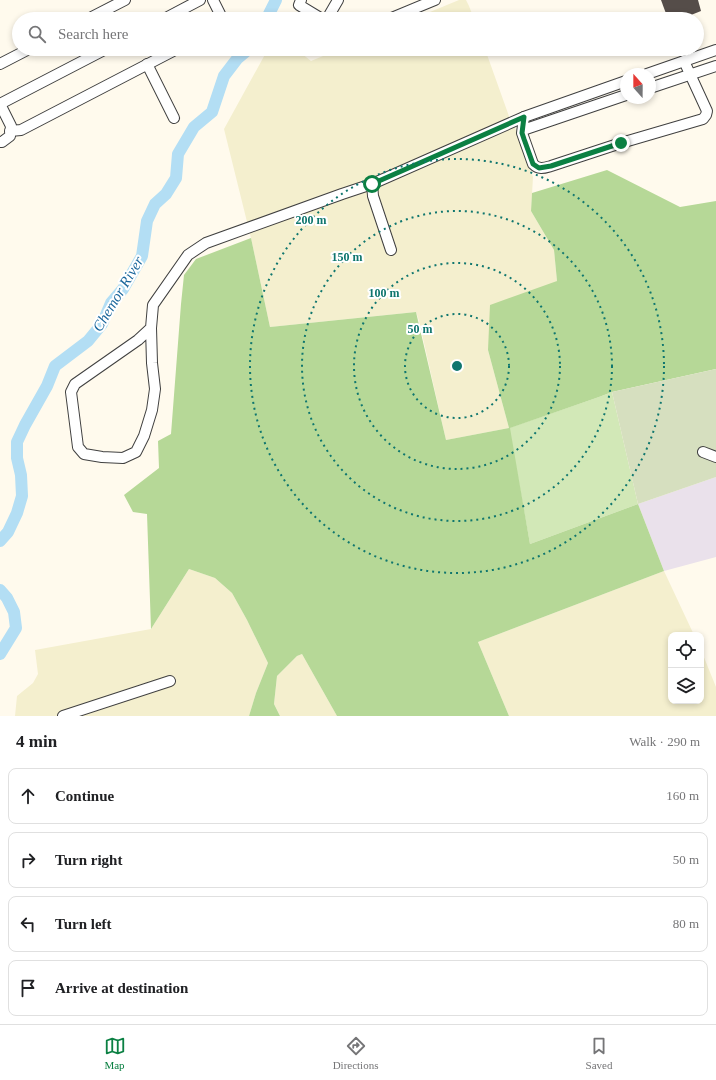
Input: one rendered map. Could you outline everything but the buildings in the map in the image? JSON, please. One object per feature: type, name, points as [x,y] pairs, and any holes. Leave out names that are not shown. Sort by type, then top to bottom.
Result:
[{"type":"street","points":[[102,12],[125,0]]},
{"type":"street","points":[[177,12],[200,0]]},
{"type":"street","points":[[213,0],[219,12]]},
{"type":"street","points":[[301,0],[298,5],[310,12]]},
{"type":"street","points":[[331,12],[338,0]]},
{"type":"street","points":[[406,12],[435,0]]},
{"type":"street","points":[[704,54],[716,50]]},
{"type":"street","points":[[0,64],[15,56]]},
{"type":"street","points":[[10,134],[11,126],[0,104],[93,56]]},
{"type":"street","points":[[0,142],[2,142],[10,134],[21,130],[163,56]]},
{"type":"street","points":[[656,71],[699,56]]},
{"type":"street","points":[[524,117],[522,130],[524,139],[533,164],[539,168],[544,168],[614,145],[703,119],[707,111],[684,61]]},
{"type":"street","points":[[147,64],[174,118]]},
{"type":"street","points":[[656,86],[716,66]]},
{"type":"street","points":[[151,328],[138,340],[75,384],[71,392],[78,447],[84,454],[123,458],[136,452],[144,436],[150,417],[155,389],[152,364],[151,328],[153,305],[188,255],[206,244],[372,184],[524,117],[620,84]]},
{"type":"street","points":[[522,130],[620,98]]},
{"type":"street","points":[[372,184],[373,196],[391,250]]},
{"type":"street","points":[[704,452],[716,457]]},
{"type":"street","points":[[63,716],[170,681]]},
{"type":"shaded area","points":[[459,0],[466,0],[471,12],[430,12]]},
{"type":"shaded area","points":[[264,56],[305,56],[311,61],[323,56],[488,56],[533,177],[531,211],[554,250],[557,281],[488,350],[509,428],[446,440],[416,312],[270,327],[251,238],[224,129]]},
{"type":"shaded area","points":[[716,477],[716,557],[664,571],[638,504]]},
{"type":"shaded area","points":[[189,569],[215,578],[232,593],[268,663],[249,716],[15,716],[17,696],[33,683],[38,674],[35,650],[151,629]]},
{"type":"shaded area","points":[[664,571],[693,632],[668,632],[668,704],[704,704],[704,657],[716,687],[716,716],[509,716],[478,642]]},
{"type":"shaded area","points":[[302,654],[337,716],[280,716],[274,704],[277,676],[297,656]]},
{"type":"green space","points":[[607,170],[680,207],[716,201],[716,369],[612,392],[510,428],[530,544],[638,504],[664,571],[478,642],[509,716],[337,716],[302,654],[297,656],[277,676],[274,704],[280,716],[249,716],[268,663],[232,593],[215,578],[189,569],[151,629],[147,514],[133,512],[124,495],[159,468],[158,441],[171,434],[184,275],[196,259],[251,238],[270,327],[416,312],[446,440],[509,428],[488,350],[490,305],[557,281],[554,250],[531,211],[532,193]]},
{"type":"green space","points":[[716,369],[716,477],[638,504],[612,392]]},
{"type":"green space","points":[[612,392],[638,504],[530,544],[509,428]]},
{"type":"waterway","name":"Chemor River","points":[[270,12],[276,0]]},
{"type":"waterway","name":"Chemor River","points":[[0,541],[8,532],[17,513],[22,496],[21,475],[17,458],[17,442],[25,425],[47,386],[55,366],[88,341],[102,324],[111,303],[123,289],[142,256],[147,221],[155,204],[166,194],[176,178],[178,154],[194,127],[212,112],[224,76],[241,56]]},
{"type":"waterway","name":"Chemor River","points":[[0,590],[7,598],[14,612],[16,628],[0,654]]},
{"type":"route","points":[[372,184],[524,117],[522,133],[531,161],[536,167],[539,168],[551,166],[621,143]]}]
